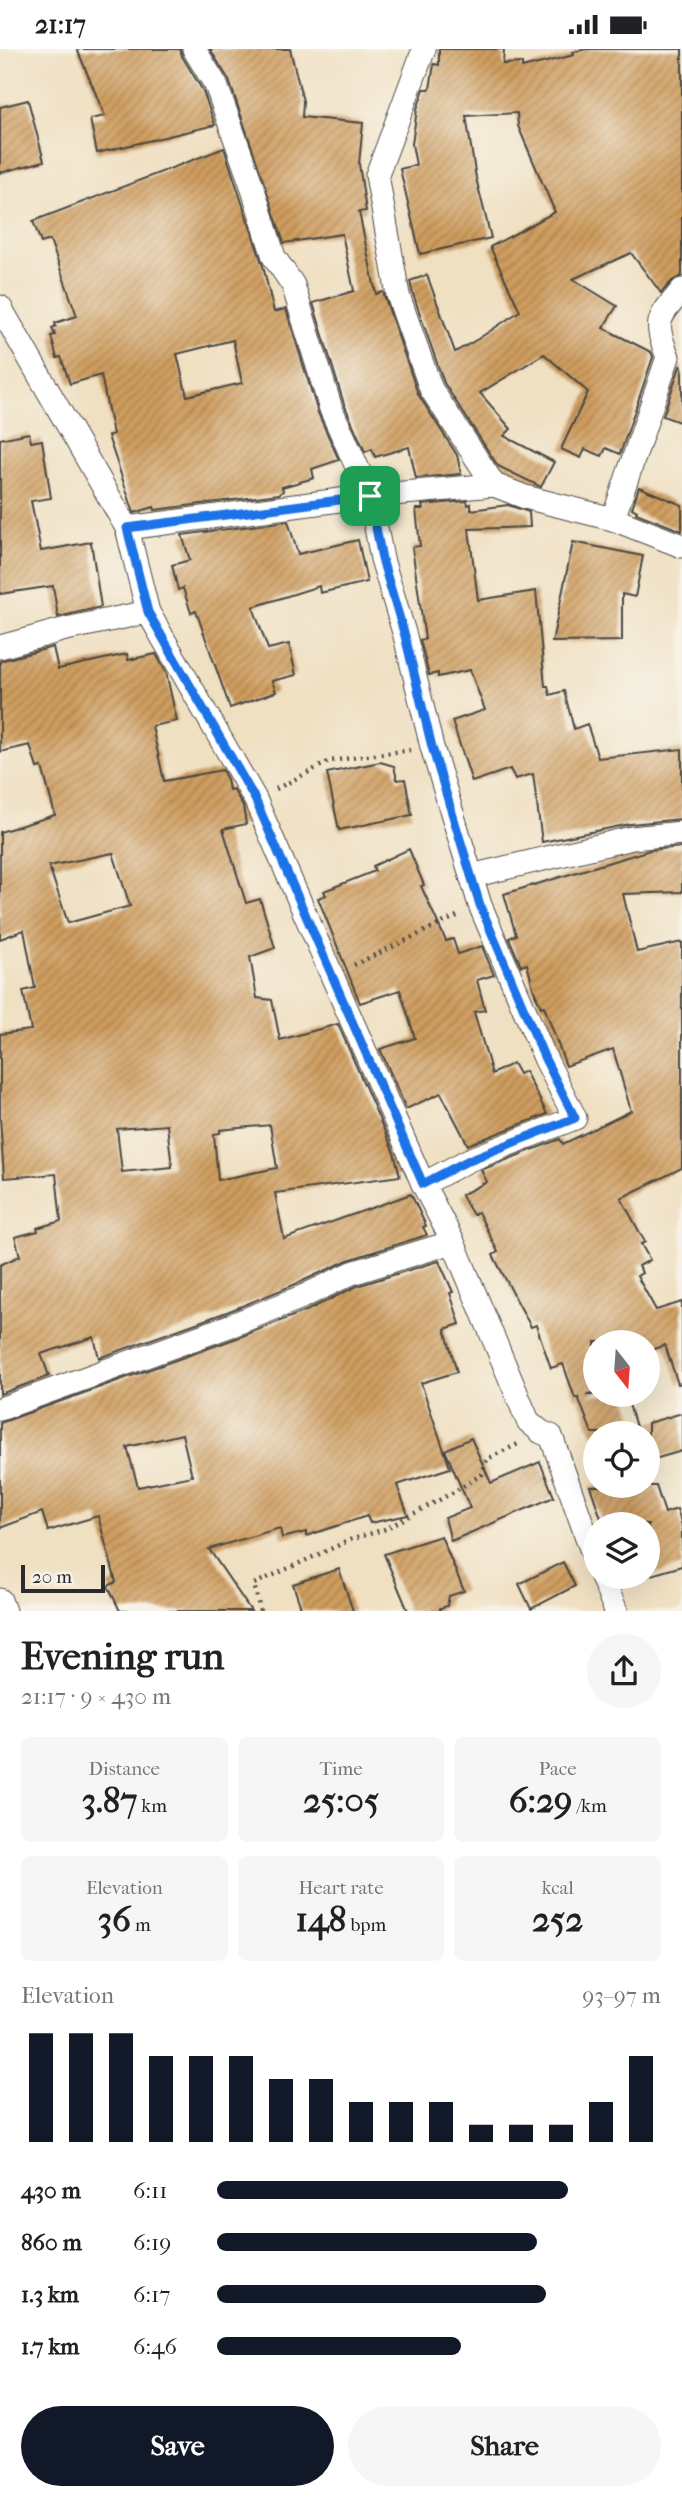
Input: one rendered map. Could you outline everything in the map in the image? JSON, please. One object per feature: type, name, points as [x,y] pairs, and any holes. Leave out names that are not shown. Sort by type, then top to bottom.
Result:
[{"type":"street","points":[[194,49],[216,85],[274,257],[293,285],[331,409],[370,496],[382,559],[405,636],[432,747],[480,905],[545,1059],[575,1118],[469,1160],[423,1184]]},
{"type":"street","points":[[424,49],[377,175],[398,295],[431,389],[495,485]]},
{"type":"street","points":[[613,519],[668,357],[659,335],[659,320],[682,290]]},
{"type":"street","points":[[0,307],[127,528],[148,612],[255,799],[423,1184],[453,1242],[528,1421],[541,1432],[551,1436],[583,1526]]},
{"type":"street","points":[[127,528],[370,496],[495,485],[525,497],[613,519],[682,546]]},
{"type":"street","points":[[0,646],[148,612]]},
{"type":"street","points":[[471,876],[632,838],[682,833]]},
{"type":"street","points":[[0,1409],[232,1325],[302,1297],[352,1273],[453,1242]]},
{"type":"street","points":[[607,1589],[616,1611]]},
{"type":"street","points":[[0,1600],[5,1611]]},
{"type":"path","points":[[255,799],[330,761],[432,747]]},
{"type":"path","points":[[334,975],[480,905]]},
{"type":"path","points":[[261,1611],[254,1584],[350,1540],[385,1529],[482,1474],[487,1459],[541,1432]]},
{"type":"building","points":[[77,49],[180,49],[203,91],[215,125],[97,153],[90,119],[105,116]]},
{"type":"building","points":[[210,49],[290,49],[303,101],[302,117],[363,123],[359,164],[366,211],[359,212],[376,294],[383,292],[418,394],[457,455],[461,474],[416,478],[409,447],[375,457],[372,449],[365,452],[344,404],[313,303],[354,291],[342,234],[284,243],[229,80]]},
{"type":"building","points":[[439,49],[504,49],[503,64],[522,63],[522,68],[574,55],[573,52],[586,49],[682,49],[682,276],[672,281],[661,293],[631,253],[573,279],[617,306],[603,328],[651,352],[653,357],[620,454],[606,448],[602,456],[585,449],[581,458],[561,449],[588,392],[544,354],[480,393],[511,429],[504,436],[554,462],[541,487],[498,466],[444,383],[412,291],[410,281],[427,275],[455,352],[520,311],[490,247],[555,212],[518,126],[517,113],[466,116],[476,178],[491,238],[420,254],[400,169],[416,165],[412,144],[417,109],[424,89],[430,89],[434,64],[439,65]]},
{"type":"building","points":[[28,100],[44,161],[0,173],[0,107]]},
{"type":"building","points":[[224,148],[263,266],[274,312],[286,309],[318,413],[339,460],[312,469],[314,478],[282,487],[283,491],[279,494],[155,510],[154,507],[134,513],[108,436],[113,434],[101,375],[70,384],[61,357],[57,358],[51,336],[55,335],[52,328],[56,326],[55,323],[77,316],[50,240],[41,243],[33,221]],"holes":[[[233,340],[242,383],[187,396],[177,354]]]},
{"type":"building","points":[[680,366],[682,367],[682,423],[663,416]]},
{"type":"building","points":[[29,433],[31,442],[42,440],[51,498],[31,501],[41,551],[91,542],[101,607],[58,617],[53,586],[0,594],[0,439]]},
{"type":"building","points":[[639,487],[682,505],[682,531],[636,513],[632,508]]},
{"type":"building","points":[[467,501],[468,505],[471,504],[471,510],[508,505],[529,512],[530,527],[469,529],[478,600],[536,591],[545,686],[548,686],[550,695],[564,691],[574,729],[587,724],[598,758],[682,749],[682,819],[630,824],[542,842],[533,774],[515,779],[510,769],[472,782],[452,721],[485,710],[470,670],[438,677],[438,673],[429,675],[420,640],[425,639],[412,547],[420,546],[416,509],[423,509],[422,505]]},
{"type":"building","points":[[288,521],[298,554],[358,540],[367,582],[320,593],[319,586],[253,607],[268,649],[289,644],[296,675],[272,681],[276,692],[230,708],[196,611],[191,613],[183,588],[178,590],[172,565],[190,560],[182,535]]},
{"type":"building","points":[[573,542],[643,556],[635,597],[622,594],[622,641],[552,642]]},
{"type":"building","points":[[53,647],[58,669],[127,654],[128,660],[156,654],[166,672],[177,721],[152,726],[164,781],[222,770],[229,790],[233,789],[243,806],[246,824],[223,829],[246,903],[260,899],[275,948],[250,957],[257,998],[272,1000],[280,1040],[338,1024],[394,1153],[400,1176],[275,1193],[284,1239],[411,1194],[426,1226],[423,1227],[427,1235],[348,1260],[227,1312],[99,1358],[94,1337],[41,1354],[49,1376],[0,1394],[0,1265],[20,1256],[15,1237],[61,1221],[56,1174],[4,1178],[0,1118],[0,1034],[31,1030],[23,991],[35,988],[24,930],[0,939],[0,832],[55,815],[42,767],[37,768],[30,745],[0,752],[0,661]],"holes":[[[113,853],[130,906],[68,923],[49,866]],[[167,1125],[172,1167],[122,1172],[117,1129]],[[270,1125],[277,1168],[218,1180],[214,1134],[220,1133],[220,1130]]]},
{"type":"building","points":[[380,762],[394,766],[397,780],[405,779],[412,815],[339,830],[327,773]]},
{"type":"building","points":[[682,847],[682,892],[623,894],[637,952],[682,942],[682,1168],[621,1198],[645,1242],[641,1244],[650,1260],[639,1266],[642,1273],[637,1276],[656,1310],[682,1302],[682,1383],[678,1384],[665,1345],[660,1347],[660,1330],[583,1330],[583,1407],[630,1407],[634,1421],[587,1421],[578,1397],[575,1398],[563,1364],[551,1368],[536,1325],[531,1327],[493,1255],[498,1252],[478,1212],[473,1215],[461,1195],[487,1182],[481,1170],[560,1139],[563,1144],[631,1111],[613,1049],[566,1066],[544,1006],[541,1007],[534,991],[527,964],[521,966],[509,938],[516,935],[504,894],[650,850]]},
{"type":"building","points":[[409,849],[424,885],[421,886],[446,941],[453,939],[458,954],[482,946],[494,975],[477,980],[485,1010],[474,1012],[492,1074],[513,1063],[519,1074],[525,1071],[547,1114],[468,1145],[441,1093],[406,1109],[380,1049],[415,1038],[400,990],[360,1003],[318,898],[326,895],[324,891],[375,871],[373,866]]},
{"type":"building","points":[[439,1261],[453,1292],[450,1293],[460,1324],[445,1329],[457,1372],[421,1383],[450,1468],[397,1485],[408,1515],[370,1523],[367,1516],[306,1536],[306,1532],[282,1538],[280,1528],[209,1549],[251,1611],[120,1611],[108,1586],[116,1582],[98,1516],[48,1531],[42,1512],[0,1528],[0,1423],[237,1338],[308,1310],[357,1286]],"holes":[[[182,1434],[192,1476],[138,1487],[127,1447]]]},
{"type":"building","points":[[682,1413],[682,1451],[660,1457],[660,1421],[655,1421]]},
{"type":"building","points":[[471,1438],[491,1483],[540,1462],[554,1497],[451,1541],[445,1518],[470,1508],[445,1450]]},
{"type":"building","points":[[594,1498],[660,1498],[665,1513],[677,1509],[682,1526],[682,1566],[660,1572],[660,1512],[599,1512]]},
{"type":"building","points":[[441,1536],[464,1591],[449,1596],[447,1606],[440,1608],[440,1611],[408,1611],[384,1554]]},
{"type":"building","points":[[563,1562],[575,1586],[531,1609],[519,1584]]},
{"type":"building","points":[[339,1569],[353,1611],[302,1611],[293,1584]]},
{"type":"route","points":[[370,496],[382,559],[405,636],[432,747],[480,905],[545,1059],[575,1118],[469,1160],[423,1184],[255,799],[148,612],[127,528],[370,496]]}]
